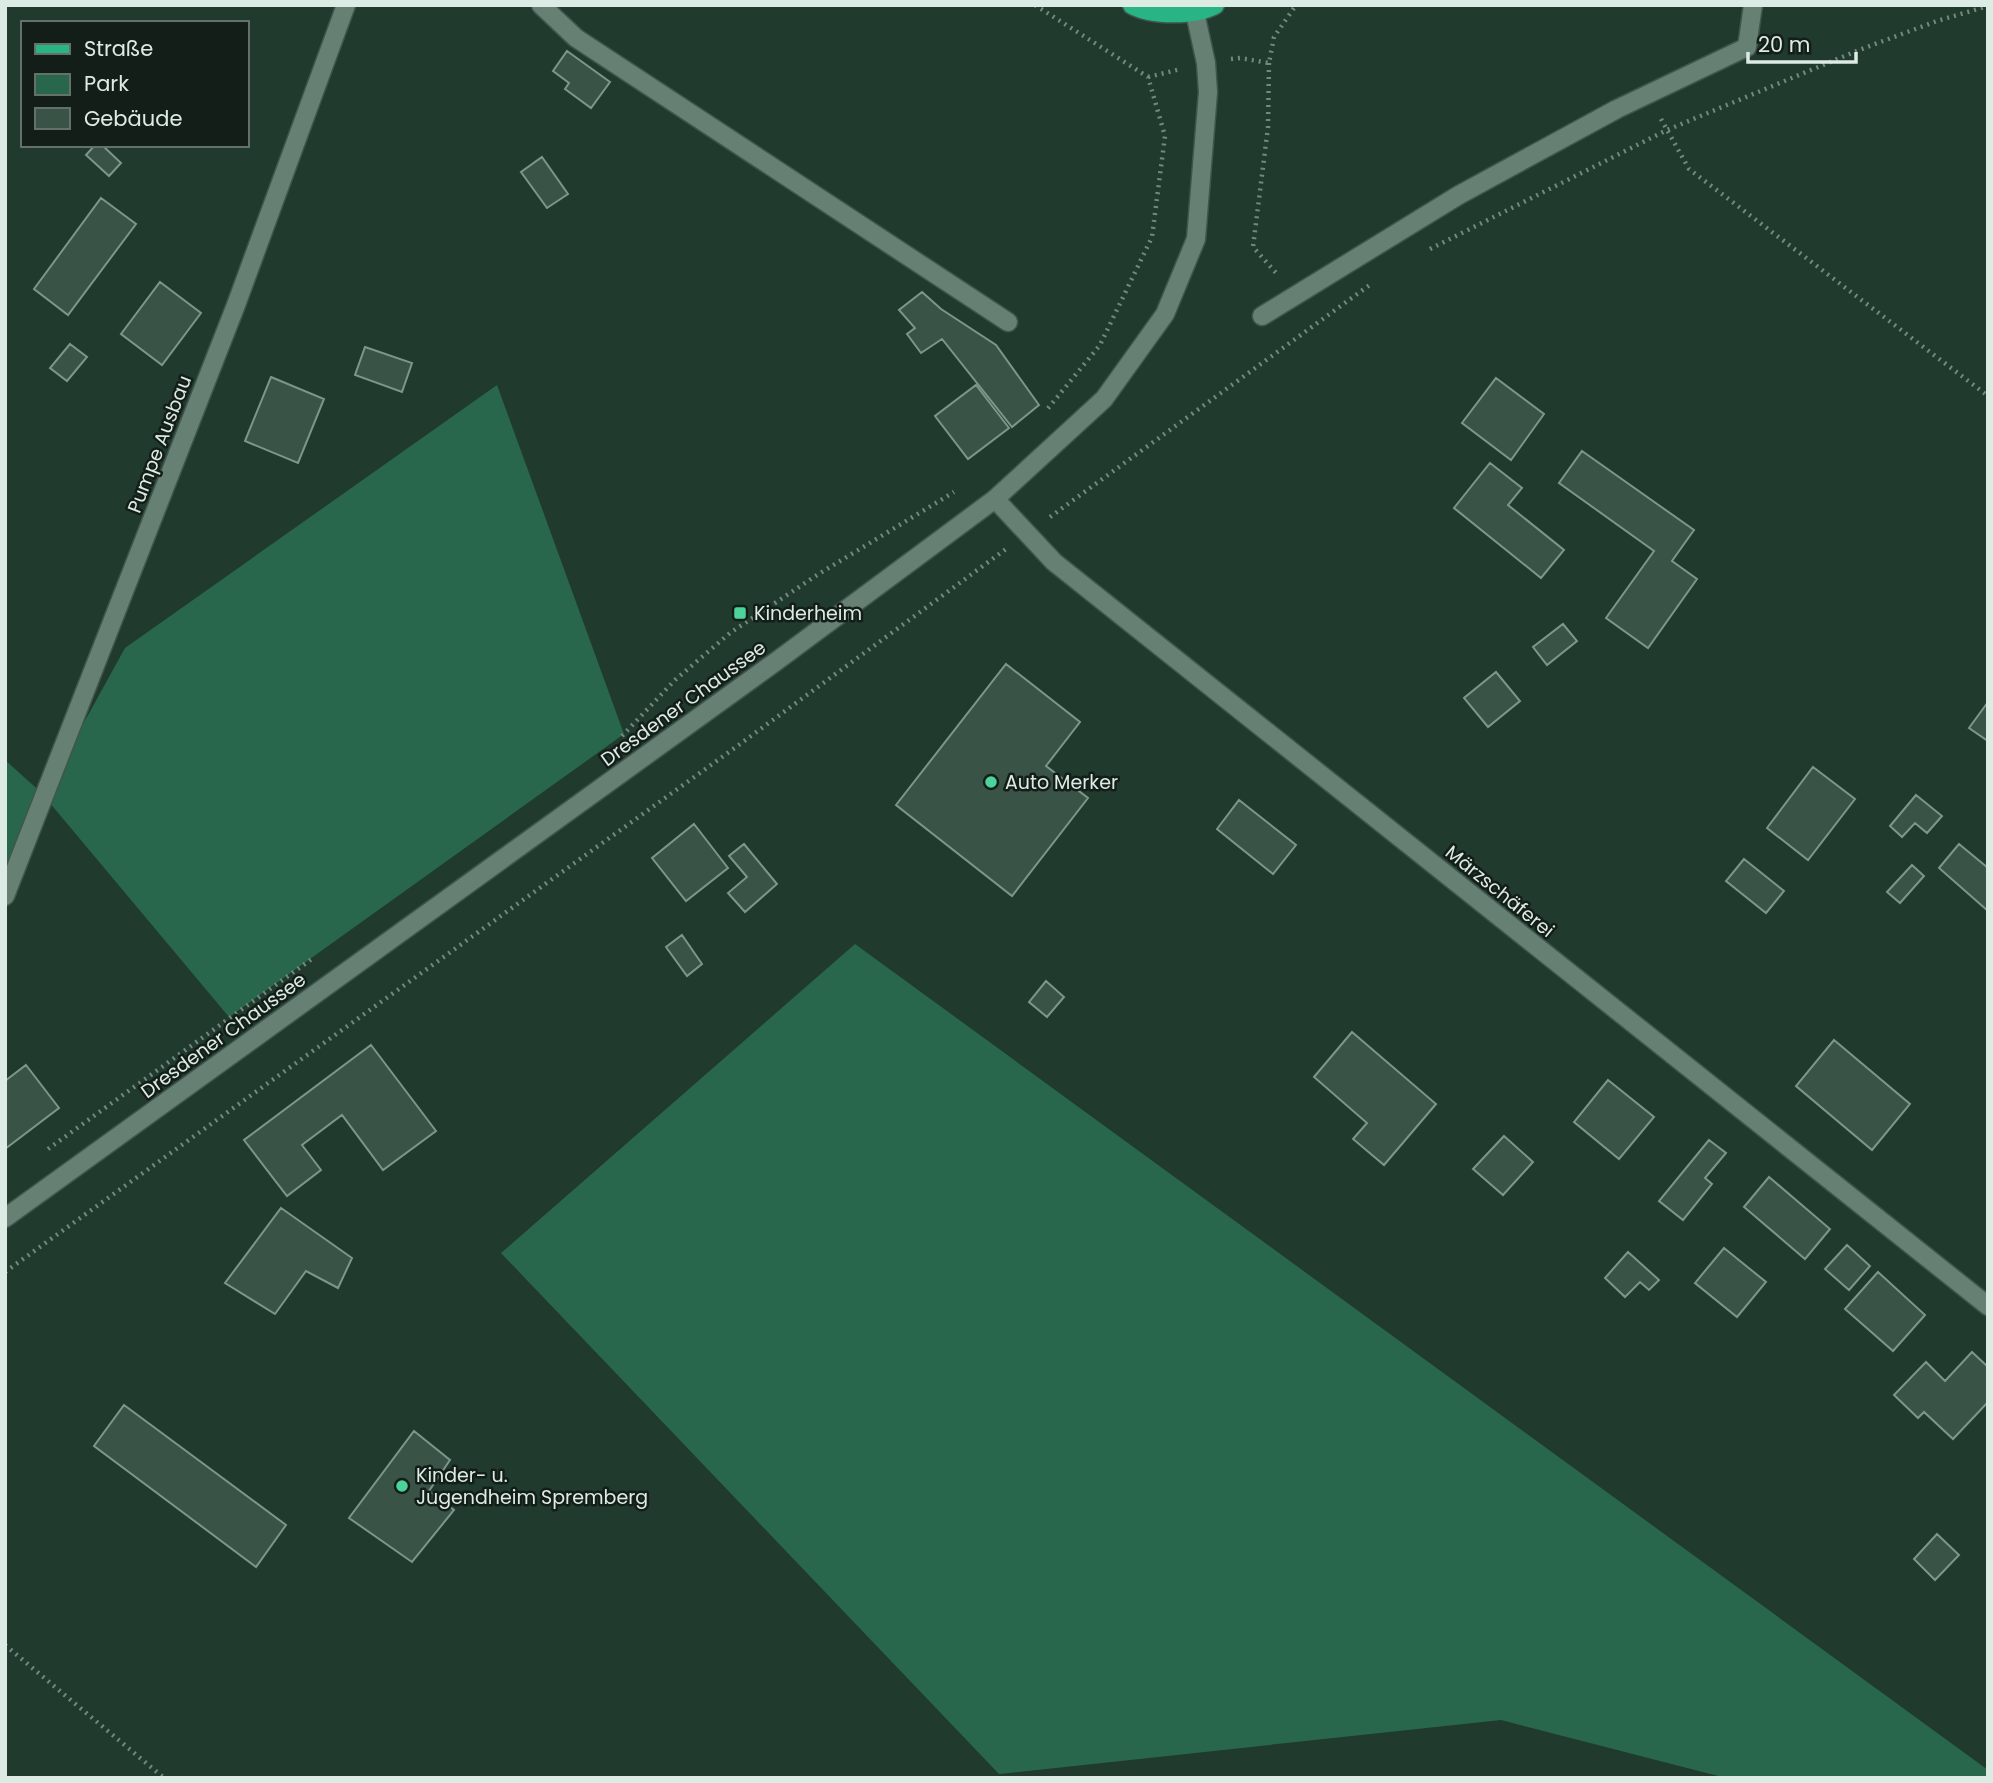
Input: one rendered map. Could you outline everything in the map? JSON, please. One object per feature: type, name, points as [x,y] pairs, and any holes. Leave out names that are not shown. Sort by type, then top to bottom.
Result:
[{"type":"main road","points":[[1132,5],[1139,9],[1195,13],[1215,5]]},
{"type":"street","name":"Pumpe Ausbau","points":[[5,897],[236,304],[346,5]]},
{"type":"street","points":[[541,5],[576,38],[1009,322]]},
{"type":"street","points":[[1262,316],[1458,195],[1617,109],[1747,47],[1753,5]]},
{"type":"street","name":"Dresdener Chaussee","points":[[5,1218],[774,663],[995,499],[1104,399],[1165,314],[1196,239],[1208,92],[1206,62],[1195,13]]},
{"type":"street","name":"Märzschäferei","points":[[995,499],[1054,562],[1988,1306]]},
{"type":"path","points":[[1035,5],[1148,77],[1165,136],[1152,237],[1100,345],[1044,414]]},
{"type":"path","points":[[1425,251],[1667,130],[1859,50],[1937,21],[1988,6]]},
{"type":"path","points":[[1269,63],[1268,127],[1253,247],[1318,323]]},
{"type":"path","points":[[1649,95],[1689,169],[1988,396]]},
{"type":"path","points":[[5,1272],[736,747],[1378,279]]},
{"type":"path","points":[[613,742],[676,680],[730,633],[817,575],[955,491]]},
{"type":"path","points":[[38,1156],[317,955]]},
{"type":"path","points":[[5,1645],[164,1778]]},
{"type":"green space","points":[[497,385],[624,734],[229,1017],[44,796],[5,896],[5,760],[44,795],[125,648]]},
{"type":"green space","points":[[855,944],[1988,1770],[1988,1778],[1726,1778],[1501,1720],[999,1774],[501,1253]]},
{"type":"building","points":[[567,51],[610,82],[591,108],[565,89],[569,83],[553,71]]},
{"type":"building","points":[[93,147],[104,147],[121,163],[109,176],[86,155]]},
{"type":"building","points":[[542,157],[568,194],[547,208],[521,172]]},
{"type":"building","points":[[101,198],[136,224],[68,315],[34,289]]},
{"type":"building","points":[[160,282],[201,313],[162,365],[121,334]]},
{"type":"building","points":[[922,292],[941,309],[996,345],[1039,405],[1012,427],[942,339],[921,353],[907,334],[915,328],[899,310]]},
{"type":"building","points":[[70,344],[87,357],[67,381],[50,368]]},
{"type":"building","points":[[365,347],[412,363],[402,392],[355,375]]},
{"type":"building","points":[[271,377],[324,399],[298,463],[245,441]]},
{"type":"building","points":[[1496,378],[1544,414],[1511,460],[1462,423]]},
{"type":"building","points":[[976,385],[1009,428],[968,459],[935,416]]},
{"type":"building","points":[[1582,451],[1694,530],[1672,561],[1697,579],[1648,648],[1606,618],[1654,551],[1559,483]]},
{"type":"building","points":[[1490,463],[1522,488],[1508,505],[1564,550],[1541,578],[1454,508]]},
{"type":"building","points":[[1563,624],[1577,641],[1547,665],[1533,647]]},
{"type":"building","name":"Auto Merker","points":[[1006,664],[1080,722],[1046,766],[1088,798],[1012,896],[896,805]]},
{"type":"building","points":[[1496,672],[1520,701],[1488,727],[1464,698]]},
{"type":"building","points":[[1988,702],[1988,741],[1969,728]]},
{"type":"building","points":[[1813,767],[1855,799],[1808,860],[1767,828]]},
{"type":"building","points":[[1916,795],[1942,816],[1927,833],[1915,823],[1902,837],[1890,826]]},
{"type":"building","points":[[1239,800],[1296,845],[1273,874],[1217,829]]},
{"type":"building","points":[[694,824],[728,868],[686,901],[652,858]]},
{"type":"building","points":[[744,844],[777,884],[745,912],[728,893],[747,877],[729,856]]},
{"type":"building","points":[[1959,844],[1988,868],[1988,911],[1939,868]]},
{"type":"building","points":[[1744,859],[1784,891],[1766,913],[1726,881]]},
{"type":"building","points":[[1912,865],[1924,876],[1900,903],[1887,892]]},
{"type":"building","points":[[682,935],[702,964],[687,976],[666,947]]},
{"type":"building","points":[[1046,981],[1064,997],[1047,1017],[1029,1002]]},
{"type":"building","points":[[1352,1032],[1436,1104],[1384,1165],[1353,1139],[1367,1123],[1314,1077]]},
{"type":"building","points":[[1834,1040],[1910,1104],[1872,1150],[1796,1086]]},
{"type":"building","points":[[371,1045],[436,1131],[383,1170],[342,1115],[302,1145],[321,1170],[287,1196],[244,1140]]},
{"type":"building","points":[[26,1065],[59,1108],[5,1149],[5,1081]]},
{"type":"building","points":[[1608,1080],[1654,1117],[1619,1159],[1574,1122]]},
{"type":"building","points":[[1504,1136],[1533,1162],[1503,1195],[1473,1169]]},
{"type":"building","points":[[1709,1140],[1726,1153],[1705,1178],[1712,1184],[1683,1220],[1659,1201]]},
{"type":"building","points":[[1769,1177],[1830,1229],[1805,1259],[1744,1207]]},
{"type":"building","points":[[281,1208],[352,1258],[338,1288],[306,1271],[275,1314],[225,1283]]},
{"type":"building","points":[[1847,1245],[1870,1266],[1849,1290],[1825,1269]]},
{"type":"building","points":[[1724,1248],[1766,1282],[1737,1317],[1695,1283]]},
{"type":"building","points":[[1628,1252],[1659,1280],[1649,1290],[1640,1282],[1625,1297],[1605,1278]]},
{"type":"building","points":[[1878,1272],[1925,1315],[1893,1351],[1845,1309]]},
{"type":"building","points":[[1972,1352],[1988,1367],[1988,1402],[1953,1439],[1924,1412],[1918,1418],[1894,1395],[1926,1362],[1945,1381]]},
{"type":"building","points":[[124,1405],[286,1525],[256,1567],[94,1446]]},
{"type":"building","points":[[414,1431],[450,1460],[429,1491],[454,1510],[412,1562],[349,1518]]},
{"type":"building","points":[[1937,1534],[1959,1555],[1935,1580],[1914,1559]]},
{"type":"place","name":"Kinderheim","points":[[740,613]]},
{"type":"place","name":"Auto Merker","points":[[991,782]]},
{"type":"place","name":"Kinder- u. Jugendheim Spremberg","points":[[402,1486]]}]
